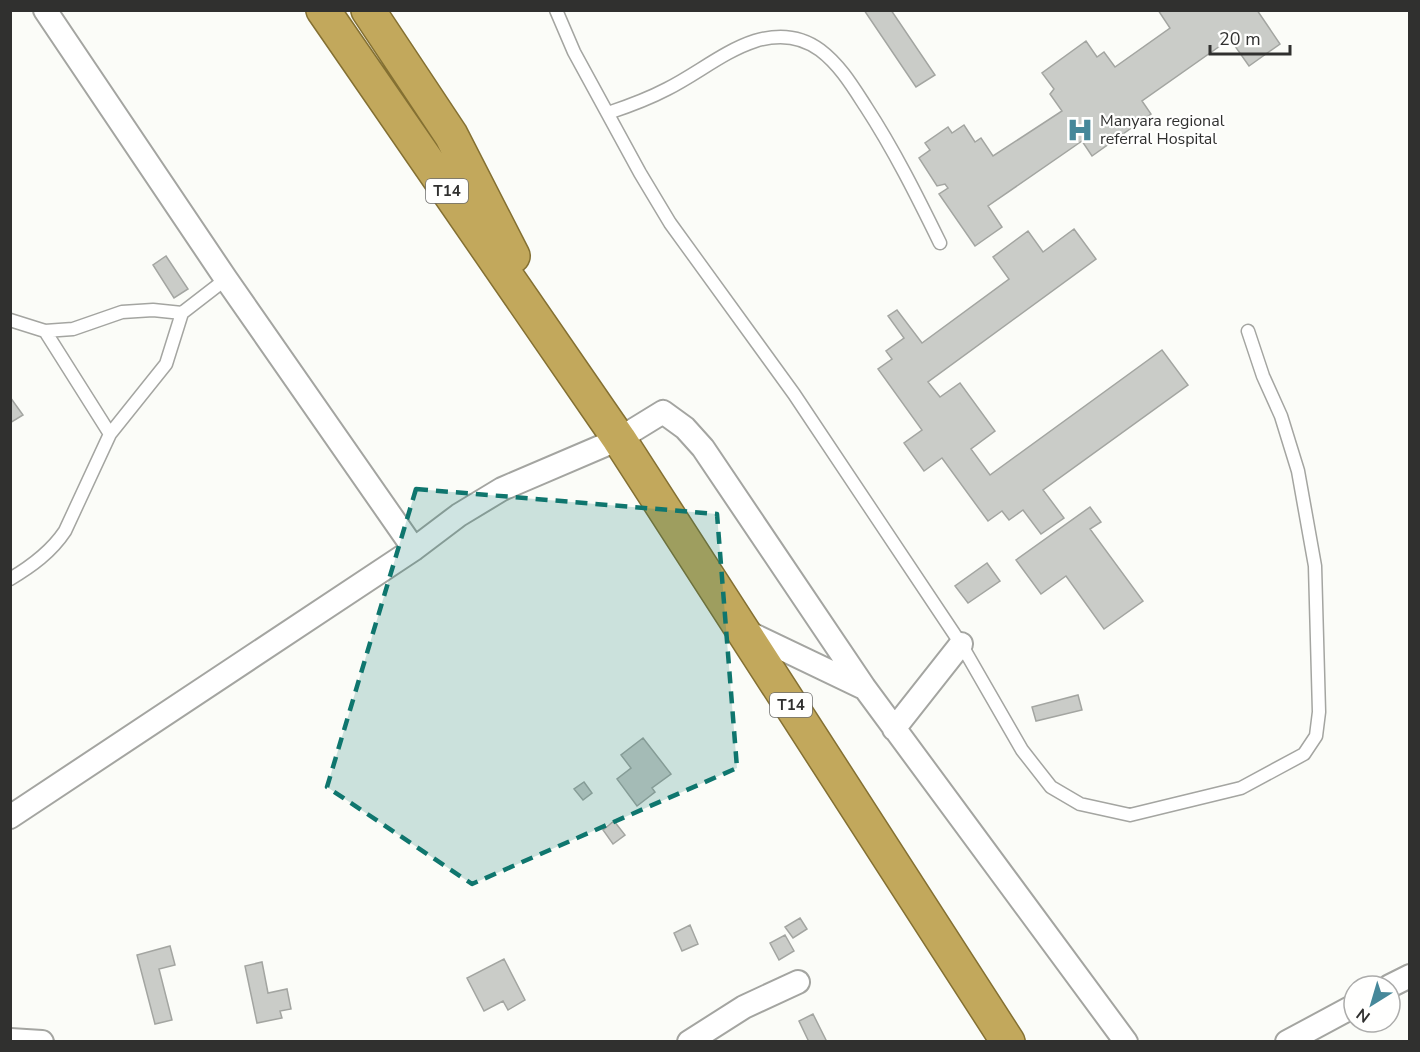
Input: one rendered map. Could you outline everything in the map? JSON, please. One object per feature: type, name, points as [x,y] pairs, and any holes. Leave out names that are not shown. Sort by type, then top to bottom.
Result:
[{"type":"highway","name":"T14","points":[[323,10],[619,439],[1008,1041]]},
{"type":"highway","name":"T14","points":[[368,10],[451,135],[571,370]]},
{"type":"street","points":[[45,10],[226,279],[414,549]]},
{"type":"street","points":[[10,817],[414,549],[459,515],[502,489],[619,439],[663,412],[685,428],[703,448],[864,687],[1125,1041]]},
{"type":"street","points":[[742,629],[864,687]]},
{"type":"street","points":[[894,729],[961,644]]},
{"type":"street","points":[[689,1041],[744,1007],[798,982]]},
{"type":"street","points":[[1287,1041],[1342,1012]]},
{"type":"street","points":[[10,1040],[42,1041]]},
{"type":"lane","points":[[556,10],[574,52],[670,223],[794,394],[961,644],[1023,750],[1051,787],[1080,804],[1130,815],[1241,788],[1304,754],[1316,736],[1319,712],[1315,566],[1298,471],[1281,416],[1263,376],[1248,331]]},
{"type":"lane","points":[[608,113],[638,103],[668,89],[754,41],[777,36],[797,39],[820,50],[849,80],[906,175],[940,243]]},
{"type":"lane","points":[[10,579],[34,564],[56,544],[65,531],[110,434],[166,364],[182,314],[226,279]]},
{"type":"lane","points":[[10,320],[45,331],[73,329],[122,312],[153,310],[182,314]]},
{"type":"lane","points":[[45,331],[110,434]]},
{"type":"highlighted area","points":[[416,489],[717,514],[737,768],[472,884],[327,787]]},
{"type":"building","points":[[864,10],[891,10],[935,75],[916,87]]},
{"type":"building","name":"Manyara regional referral Hospital","points":[[1158,10],[1257,10],[1280,44],[1249,66],[1230,39],[1142,101],[1151,114],[1092,156],[1082,141],[988,206],[1002,227],[975,246],[939,194],[948,188],[945,184],[937,186],[919,158],[930,150],[925,143],[948,127],[952,133],[964,125],[975,142],[981,138],[993,156],[1062,111],[1050,94],[1054,89],[1042,73],[1086,41],[1097,57],[1104,52],[1115,67],[1170,28]]},
{"type":"building","points":[[1074,229],[1096,259],[928,382],[940,397],[960,383],[995,431],[971,449],[990,475],[1162,350],[1188,385],[1043,490],[1064,518],[1041,534],[1023,510],[1009,520],[1002,511],[988,521],[942,458],[924,471],[904,443],[922,430],[878,369],[892,359],[886,351],[904,338],[888,316],[897,310],[922,343],[1009,279],[993,257],[1028,231],[1043,252]]},
{"type":"building","points":[[166,256],[188,289],[174,298],[153,265]]},
{"type":"building","points":[[10,397],[23,415],[10,423]]},
{"type":"building","points":[[1090,507],[1101,522],[1090,529],[1143,601],[1104,629],[1066,576],[1041,594],[1016,560]]},
{"type":"building","points":[[987,563],[1000,581],[968,603],[955,586]]},
{"type":"building","points":[[1078,695],[1082,710],[1036,721],[1032,707]]},
{"type":"building","points":[[643,738],[671,774],[652,788],[655,792],[637,806],[617,779],[631,768],[621,755]]},
{"type":"building","points":[[584,782],[592,793],[583,800],[574,789]]},
{"type":"building","points":[[614,821],[625,835],[613,844],[603,830]]},
{"type":"building","points":[[800,918],[807,929],[793,938],[785,927]]},
{"type":"building","points":[[690,925],[698,944],[682,951],[674,933]]},
{"type":"building","points":[[785,935],[794,951],[779,960],[770,943]]},
{"type":"building","points":[[170,946],[175,965],[159,969],[172,1020],[155,1024],[137,955]]},
{"type":"building","points":[[504,959],[525,1000],[508,1010],[503,1001],[484,1011],[467,978]]},
{"type":"building","points":[[262,962],[268,993],[287,989],[291,1009],[280,1011],[282,1018],[257,1023],[245,966]]},
{"type":"building","points":[[813,1014],[827,1042],[809,1042],[799,1021]]},
{"type":"place","name":"Manyara regional referral Hospital","points":[[1080,130]]}]
